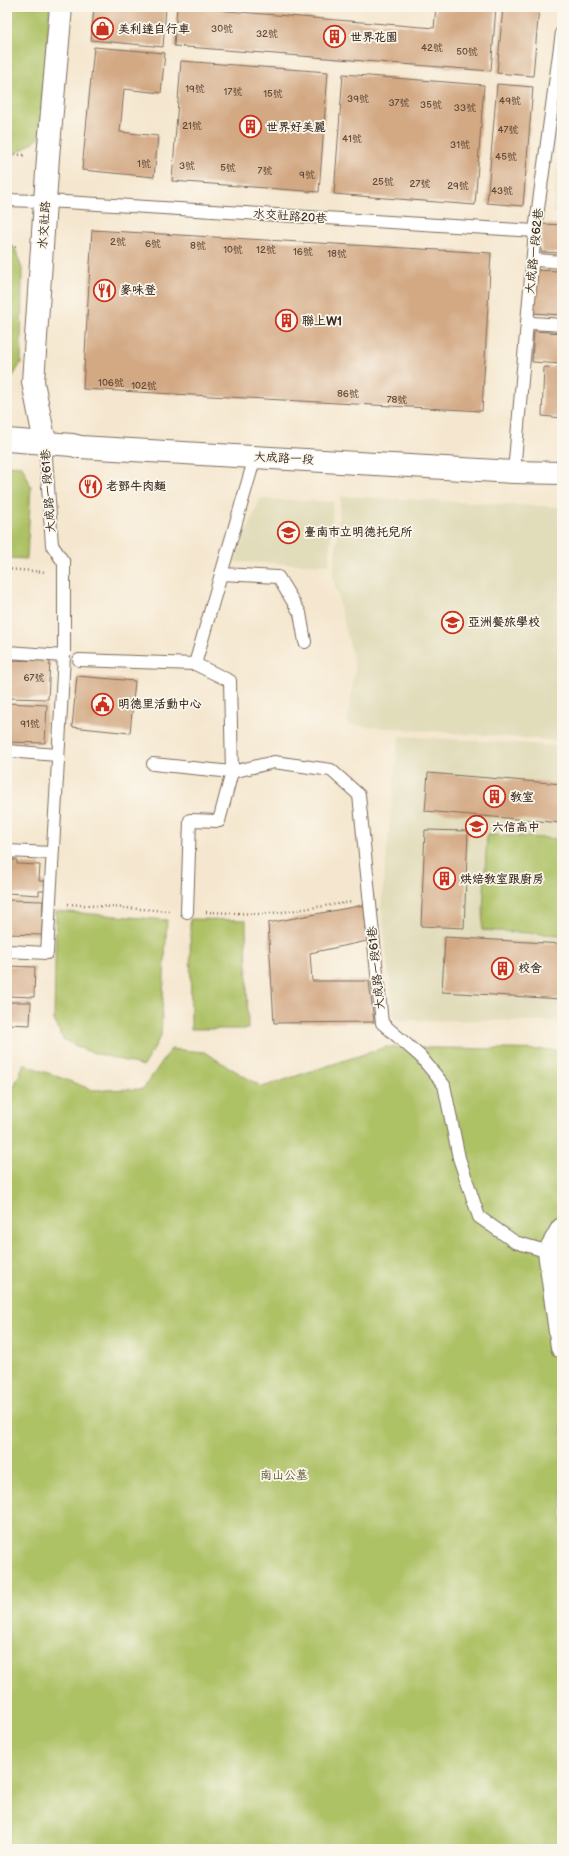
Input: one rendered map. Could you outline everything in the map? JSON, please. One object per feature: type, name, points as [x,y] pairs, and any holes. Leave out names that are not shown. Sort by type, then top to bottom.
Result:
[{"type":"street","name":"水交社路","points":[[45,443],[33,382],[61,7]]},
{"type":"street","name":"大成路一段","points":[[7,440],[80,447],[514,472],[562,472]]},
{"type":"street","points":[[562,1229],[549,1252],[562,1347]]},
{"type":"lane","name":"大成路一段62巷","points":[[514,472],[535,231],[562,32]]},
{"type":"lane","name":"水交社路20巷","points":[[7,200],[535,231]]},
{"type":"lane","points":[[537,260],[562,262]]},
{"type":"lane","points":[[532,323],[562,325]]},
{"type":"lane","name":"大成路一段61巷","points":[[7,951],[47,952],[57,755],[64,656],[64,563],[52,545],[45,443]]},
{"type":"lane","points":[[195,664],[255,456]]},
{"type":"lane","points":[[221,574],[278,577],[300,613],[305,642]]},
{"type":"lane","points":[[7,652],[64,656]]},
{"type":"lane","points":[[79,660],[195,664],[230,681],[232,772],[219,821],[190,820],[187,912]]},
{"type":"lane","points":[[7,751],[57,755]]},
{"type":"lane","name":"大成路一段61巷","points":[[153,764],[232,772],[274,762],[331,770],[359,795],[382,1023],[420,1056],[444,1085],[459,1158],[479,1217],[515,1242],[549,1252]]},
{"type":"lane","points":[[7,851],[52,853]]},
{"type":"path","points":[[7,569],[64,573]]},
{"type":"path","points":[[50,902],[187,912],[259,914],[283,912],[369,899]]},
{"type":"shaded area","points":[[562,123],[562,213],[553,213]]},
{"type":"shaded area","name":"亞洲餐旅學校","points":[[341,496],[562,507],[562,741],[347,725],[355,668],[333,577]]},
{"type":"shaded area","name":"臺南市立明德托兒所","points":[[260,499],[333,502],[329,565],[234,562]]},
{"type":"shaded area","name":"六信高中","points":[[399,736],[562,746],[562,1021],[394,1020],[381,907]]},
{"type":"green space","points":[[7,7],[50,7],[40,138],[14,155],[7,154]]},
{"type":"green space","points":[[7,243],[15,248],[22,269],[21,363],[7,386]]},
{"type":"green space","points":[[7,465],[22,466],[31,486],[27,559],[7,558]]},
{"type":"green space","points":[[487,835],[562,839],[562,935],[482,930]]},
{"type":"green space","points":[[56,911],[167,920],[161,1036],[143,1066],[84,1050],[63,1039],[54,1020]]},
{"type":"green space","points":[[190,919],[246,920],[248,1029],[191,1029]]},
{"type":"green space","name":"南山公墓","points":[[386,1047],[562,1050],[562,1849],[7,1849],[7,1102],[24,1064],[93,1090],[143,1089],[171,1049],[204,1052],[262,1087]]},
{"type":"building","points":[[94,7],[166,7],[163,47],[91,40]]},
{"type":"building","name":"世界花園","points":[[177,7],[215,7],[215,10],[434,28],[436,7],[496,7],[491,71],[174,46]]},
{"type":"building","points":[[503,7],[539,7],[533,76],[497,73]]},
{"type":"building","points":[[94,47],[165,53],[161,93],[124,89],[120,132],[158,136],[154,177],[82,170]]},
{"type":"building","name":"世界好美麗","points":[[181,61],[328,72],[319,192],[172,181]]},
{"type":"building","name":"世界好美麗","points":[[343,74],[484,85],[475,205],[334,194]]},
{"type":"building","points":[[497,84],[533,87],[523,206],[487,203]]},
{"type":"building","points":[[543,224],[562,225],[562,253],[541,252]]},
{"type":"building","name":"聯上W1","points":[[92,230],[491,253],[482,411],[83,389]]},
{"type":"building","points":[[536,270],[562,271],[562,315],[533,313]]},
{"type":"building","points":[[534,331],[562,333],[562,364],[532,362]]},
{"type":"building","points":[[544,367],[562,368],[562,418],[542,416]]},
{"type":"building","points":[[7,660],[50,661],[48,699],[7,698]]},
{"type":"building","name":"明德里活動中心","points":[[77,676],[135,681],[130,733],[72,727]]},
{"type":"building","points":[[7,703],[47,705],[45,743],[7,742]]},
{"type":"building","name":"教室","points":[[428,773],[562,784],[562,823],[425,811]]},
{"type":"building","name":"烘焙教室跟廚房","points":[[425,830],[468,831],[464,928],[421,926]]},
{"type":"building","points":[[7,860],[17,860],[17,864],[40,865],[39,881],[45,881],[45,891],[39,891],[39,895],[7,893]]},
{"type":"building","points":[[7,900],[43,901],[42,935],[7,934]]},
{"type":"building","points":[[364,905],[367,941],[310,953],[312,981],[369,981],[374,1022],[274,1023],[268,923]]},
{"type":"building","name":"校舍","points":[[445,937],[562,944],[562,999],[442,992]]},
{"type":"building","points":[[7,966],[35,967],[34,997],[7,996]]},
{"type":"building","points":[[9,1002],[31,1002],[30,1025],[8,1024]]},
{"type":"place","name":"美利達自行車","points":[[102,29]]},
{"type":"place","name":"世界花園","points":[[334,37]]},
{"type":"place","name":"世界好美麗","points":[[250,127]]},
{"type":"place","name":"麥味登","points":[[104,290]]},
{"type":"place","name":"聯上W1","points":[[287,321]]},
{"type":"place","name":"老鄧牛肉麵","points":[[90,486]]},
{"type":"place","name":"臺南市立明德托兒所","points":[[289,532]]},
{"type":"place","name":"亞洲餐旅學校","points":[[453,622]]},
{"type":"place","name":"明德里活動中心","points":[[103,704]]},
{"type":"place","name":"教室","points":[[494,797]]},
{"type":"place","name":"六信高中","points":[[476,827]]},
{"type":"place","name":"烘焙教室跟廚房","points":[[445,879]]},
{"type":"place","name":"校舍","points":[[502,968]]}]
